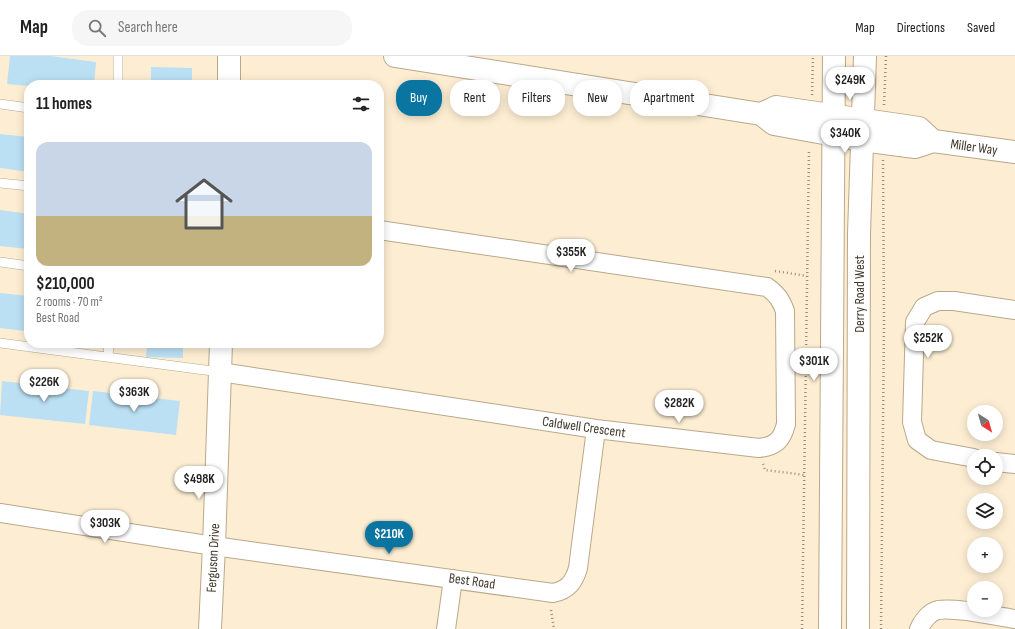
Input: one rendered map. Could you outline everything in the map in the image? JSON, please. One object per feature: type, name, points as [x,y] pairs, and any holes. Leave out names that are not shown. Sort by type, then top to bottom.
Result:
[{"type":"main road","points":[[229,56],[229,80]]},
{"type":"main road","name":"Miller Way","points":[[395,56],[761,114],[774,124],[810,122],[872,132],[919,128],[933,141],[1015,152]]},
{"type":"main road","name":"Derry Road West","points":[[830,629],[832,126],[834,56]]},
{"type":"main road","name":"Derry Road West","points":[[858,629],[859,234],[872,132],[865,56]]},
{"type":"main road","name":"Ferguson Drive","points":[[210,629],[221,348]]},
{"type":"street","points":[[384,231],[767,287]]},
{"type":"street","name":"Caldwell Crescent","points":[[220,372],[596,429],[759,448],[769,447],[778,441],[783,434],[786,424],[785,311],[781,299],[776,292],[767,287]]},
{"type":"street","points":[[967,457],[931,450],[917,440],[912,422],[914,322],[924,307],[938,301],[954,301],[1015,310]]},
{"type":"street","name":"Best Road","points":[[0,513],[214,546],[553,593],[568,587],[575,578],[578,568],[596,429]]},
{"type":"street","points":[[1003,463],[1015,464]]},
{"type":"street","points":[[446,629],[453,579]]},
{"type":"street","points":[[919,629],[925,618],[937,610],[956,610],[1015,619]]},
{"type":"lane","points":[[118,56],[118,80]]},
{"type":"lane","points":[[0,104],[24,107]]},
{"type":"lane","points":[[0,183],[24,185]]},
{"type":"lane","points":[[0,262],[24,265]]},
{"type":"lane","points":[[0,343],[24,346]]},
{"type":"lane","points":[[39,348],[220,372]]},
{"type":"lane","points":[[108,357],[109,348]]},
{"type":"path","points":[[802,629],[807,276],[813,56]]},
{"type":"path","points":[[881,629],[884,330],[883,166],[872,132],[885,97],[886,56]]},
{"type":"path","points":[[767,287],[774,271],[807,276]]},
{"type":"path","points":[[759,448],[765,470],[805,475]]},
{"type":"building","points":[[10,56],[51,56],[96,62],[94,80],[24,80],[24,86],[7,84]]},
{"type":"building","points":[[151,67],[192,68],[192,80],[151,80]]},
{"type":"building","points":[[0,134],[24,136],[24,171],[0,168]]},
{"type":"building","points":[[0,210],[24,213],[24,248],[0,246]]},
{"type":"building","points":[[0,293],[24,295],[24,331],[0,328]]},
{"type":"building","points":[[147,348],[183,348],[183,358],[146,357]]},
{"type":"building","points":[[2,381],[89,391],[85,424],[0,415]]},
{"type":"building","points":[[93,391],[180,401],[176,435],[89,425]]}]
